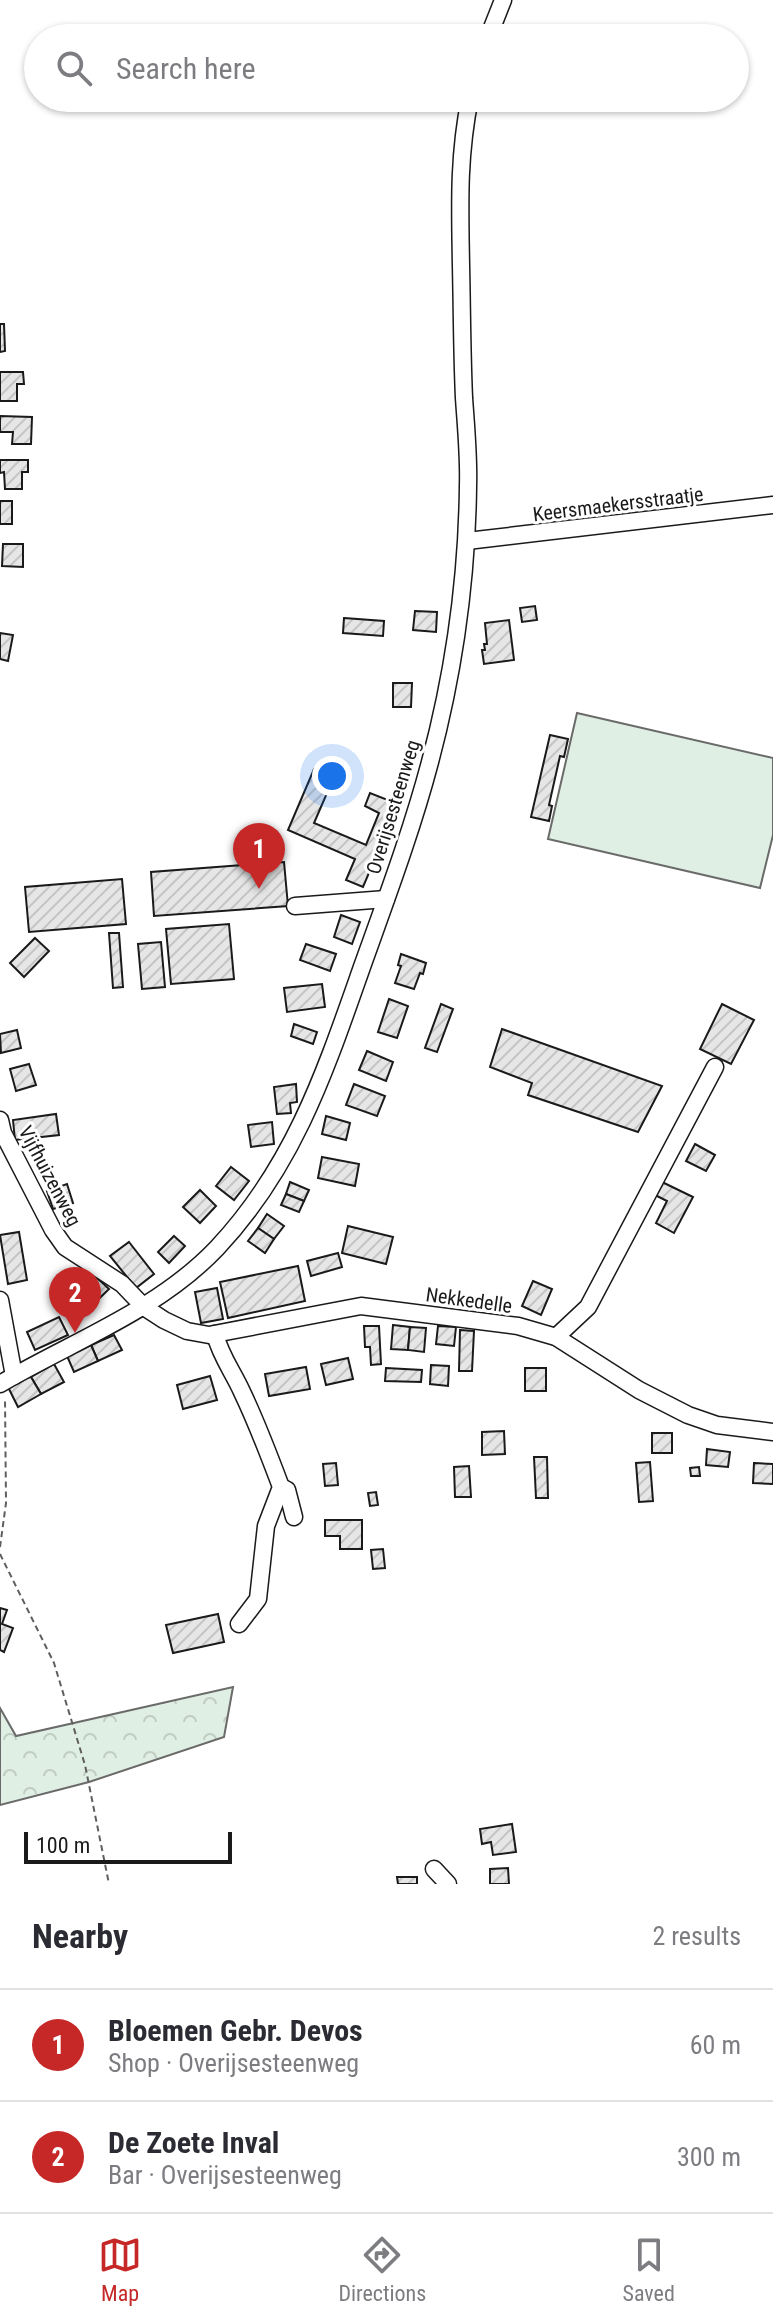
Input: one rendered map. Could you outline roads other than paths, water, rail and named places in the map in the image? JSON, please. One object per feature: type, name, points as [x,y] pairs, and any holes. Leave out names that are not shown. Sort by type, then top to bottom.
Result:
[{"type":"street","points":[[494,24],[503,0]]},
{"type":"street","name":"Overijsesteenweg","points":[[6,1380],[144,1307],[214,1251],[253,1207],[285,1157],[325,1071],[420,796],[439,723],[458,622],[467,541],[460,164],[468,112]]},
{"type":"street","name":"Keersmaekersstraatje","points":[[467,541],[773,505]]},
{"type":"street","points":[[295,906],[386,899]]},
{"type":"street","points":[[556,1337],[588,1307],[715,1067]]},
{"type":"street","name":"Vijfhuizenweg","points":[[0,1120],[3,1133],[53,1230],[65,1247],[122,1284],[144,1307]]},
{"type":"street","points":[[0,1300],[6,1380]]},
{"type":"street","name":"Nekkedelle","points":[[144,1307],[187,1331],[215,1334],[361,1306],[518,1326],[556,1337],[639,1390],[688,1415],[717,1425],[773,1432]]},
{"type":"street","points":[[215,1334],[219,1350],[255,1418],[281,1487],[266,1526],[258,1599],[239,1624]]},
{"type":"street","points":[[281,1487],[287,1490],[294,1517]]},
{"type":"street","points":[[434,1869],[448,1884]]},
{"type":"place","name":"Bloemen Gebr. Devos","points":[[259,889]]},
{"type":"place","name":"De Zoete Inval","points":[[75,1333]]}]
